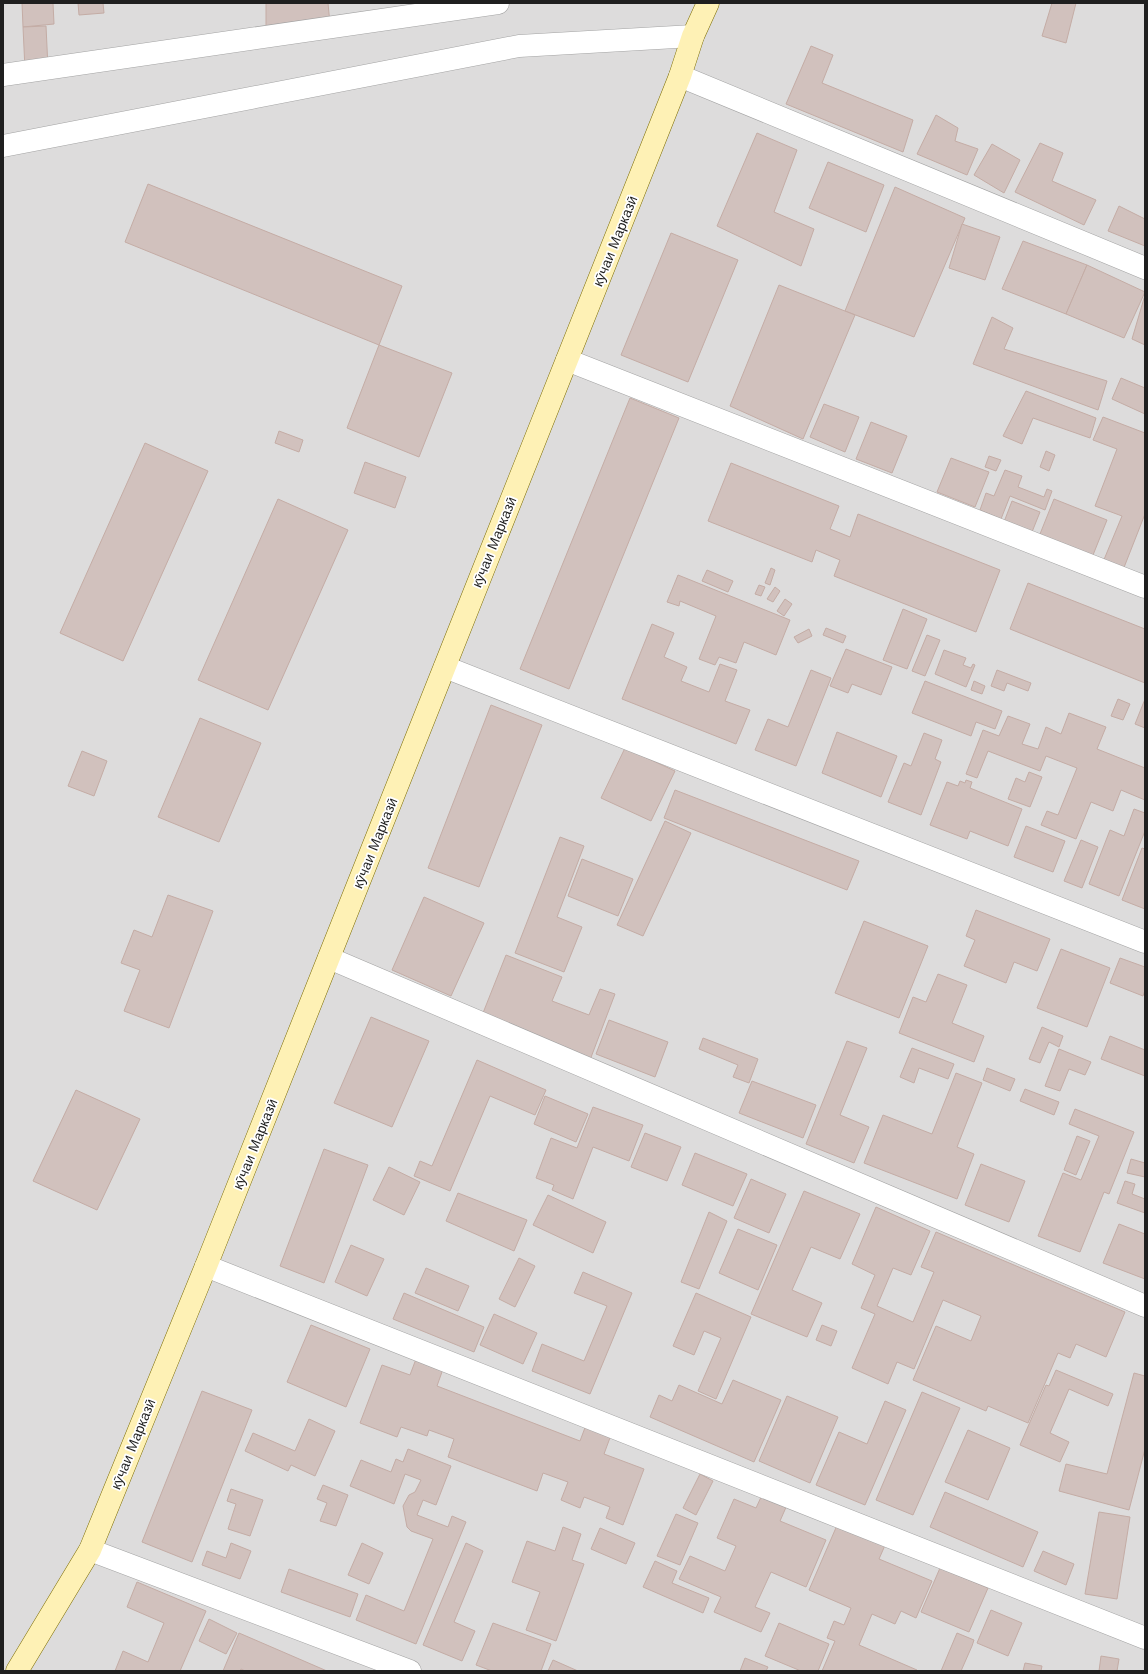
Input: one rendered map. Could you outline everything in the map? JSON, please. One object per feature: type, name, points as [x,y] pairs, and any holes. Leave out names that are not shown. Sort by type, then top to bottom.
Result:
[{"type":"main road","name":"кӯчаи Марказӣ","points":[[17,1671],[90,1550],[206,1266],[680,76],[693,36],[708,3]]},
{"type":"street","points":[[3,75],[498,3]]},
{"type":"street","points":[[3,146],[519,46],[693,36]]},
{"type":"street","points":[[680,76],[1145,268]]},
{"type":"street","points":[[567,360],[1145,587]]},
{"type":"street","points":[[445,667],[1145,942]]},
{"type":"street","points":[[329,958],[1145,1306]]},
{"type":"street","points":[[206,1266],[1145,1638]]},
{"type":"street","points":[[90,1550],[410,1671]]},
{"type":"shaded area","points":[[3,3],[1145,3],[1145,1671],[3,1671]]},
{"type":"building","points":[[22,3],[53,3],[54,24],[23,27]]},
{"type":"building","points":[[78,3],[103,3],[104,13],[79,15]]},
{"type":"building","points":[[266,3],[328,3],[330,24],[266,36]]},
{"type":"building","points":[[1052,3],[1076,3],[1066,43],[1042,36]]},
{"type":"building","points":[[46,26],[48,68],[25,69],[23,27]]},
{"type":"building","points":[[811,46],[833,55],[822,83],[913,120],[903,152],[786,104]]},
{"type":"building","points":[[936,115],[958,128],[955,141],[978,149],[967,175],[917,154]]},
{"type":"building","points":[[757,133],[797,150],[774,212],[814,229],[801,266],[717,226]]},
{"type":"building","points":[[1040,143],[1063,153],[1052,181],[1096,200],[1084,225],[1015,192]]},
{"type":"building","points":[[992,144],[1020,160],[1004,193],[974,175]]},
{"type":"building","points":[[828,162],[884,185],[866,232],[809,208]]},
{"type":"building","points":[[148,184],[402,286],[379,345],[125,242]]},
{"type":"building","points":[[895,187],[965,218],[914,337],[845,311]]},
{"type":"building","points":[[1119,206],[1145,219],[1145,246],[1108,231]]},
{"type":"building","points":[[962,224],[1000,237],[985,280],[949,268]]},
{"type":"building","points":[[671,233],[738,260],[688,382],[621,355]]},
{"type":"building","points":[[1023,241],[1087,265],[1066,314],[1002,289]]},
{"type":"building","points":[[1087,265],[1145,292],[1124,338],[1066,314]]},
{"type":"building","points":[[779,285],[855,315],[803,439],[730,406]]},
{"type":"building","points":[[1145,295],[1145,345],[1132,339]]},
{"type":"building","points":[[992,317],[1013,328],[1004,349],[1107,381],[1098,410],[973,364]]},
{"type":"building","points":[[379,345],[452,373],[419,457],[347,428]]},
{"type":"building","points":[[1121,378],[1145,388],[1145,414],[1112,399]]},
{"type":"building","points":[[1026,391],[1096,418],[1090,438],[1033,418],[1022,444],[1003,436]]},
{"type":"building","points":[[630,398],[679,418],[569,689],[520,669]]},
{"type":"building","points":[[824,404],[859,417],[845,452],[810,437]]},
{"type":"building","points":[[1103,417],[1145,433],[1145,514],[1123,570],[1103,562],[1122,516],[1095,506],[1117,449],[1093,440]]},
{"type":"building","points":[[871,422],[907,436],[892,473],[856,459]]},
{"type":"building","points":[[279,431],[303,440],[299,452],[275,443]]},
{"type":"building","points":[[145,443],[208,471],[123,661],[60,633]]},
{"type":"building","points":[[1046,451],[1055,455],[1049,471],[1040,467]]},
{"type":"building","points":[[989,456],[1001,460],[996,471],[985,467]]},
{"type":"building","points":[[951,458],[989,472],[975,507],[937,492]]},
{"type":"building","points":[[365,462],[406,477],[395,508],[354,493]]},
{"type":"building","points":[[731,463],[839,506],[830,529],[850,537],[858,514],[1000,570],[976,632],[834,576],[840,560],[816,550],[812,562],[708,521]]},
{"type":"building","points":[[1005,470],[1022,476],[1018,487],[1044,497],[1047,489],[1052,491],[1045,510],[1010,496],[1001,519],[980,510],[986,493],[994,496]]},
{"type":"building","points":[[278,499],[348,530],[268,710],[198,680]]},
{"type":"building","points":[[1054,499],[1107,520],[1091,560],[1038,539]]},
{"type":"building","points":[[1012,501],[1040,512],[1032,532],[1004,522]]},
{"type":"building","points":[[771,568],[775,570],[770,585],[765,583]]},
{"type":"building","points":[[707,570],[733,581],[728,592],[702,581]]},
{"type":"building","points":[[678,575],[790,620],[776,655],[744,642],[736,663],[719,657],[715,665],[699,659],[716,616],[680,601],[679,606],[667,602]]},
{"type":"building","points":[[1028,583],[1145,629],[1145,683],[1010,629]]},
{"type":"building","points":[[759,585],[765,587],[761,596],[755,594]]},
{"type":"building","points":[[775,587],[780,591],[773,602],[767,599]]},
{"type":"building","points":[[785,599],[792,604],[784,616],[777,611]]},
{"type":"building","points":[[903,609],[927,619],[907,669],[883,660]]},
{"type":"building","points":[[652,624],[674,633],[664,657],[687,667],[681,681],[709,692],[720,664],[737,670],[725,701],[750,710],[736,744],[622,699]]},
{"type":"building","points":[[826,628],[846,636],[843,643],[823,635]]},
{"type":"building","points":[[809,629],[812,636],[798,643],[794,637]]},
{"type":"building","points":[[927,635],[940,640],[925,676],[912,671]]},
{"type":"building","points":[[846,649],[892,667],[881,695],[852,684],[848,693],[830,686]]},
{"type":"building","points":[[944,650],[966,658],[963,665],[971,668],[973,664],[975,665],[966,687],[935,674]]},
{"type":"building","points":[[811,670],[831,678],[796,766],[755,750],[768,719],[788,727]]},
{"type":"building","points":[[997,670],[1031,683],[1028,691],[1007,683],[1004,691],[991,686]]},
{"type":"building","points":[[925,681],[1002,711],[995,729],[976,722],[971,736],[912,713]]},
{"type":"building","points":[[974,681],[985,686],[982,694],[971,690]]},
{"type":"building","points":[[1118,699],[1130,704],[1123,720],[1111,716]]},
{"type":"building","points":[[1145,699],[1145,728],[1135,724]]},
{"type":"building","points":[[491,705],[542,725],[479,887],[428,868]]},
{"type":"building","points":[[1069,713],[1106,727],[1097,749],[1145,768],[1145,800],[1121,790],[1113,811],[1091,802],[1076,839],[1041,825],[1047,811],[1058,815],[1077,768],[1046,756],[1040,771],[988,751],[977,778],[966,774],[983,730],[999,736],[1008,716],[1030,724],[1022,744],[1038,749],[1046,727],[1061,734]]},
{"type":"building","points":[[200,718],[261,743],[219,842],[158,817]]},
{"type":"building","points":[[837,732],[897,756],[881,797],[822,773]]},
{"type":"building","points":[[924,733],[942,740],[935,759],[941,762],[921,815],[888,802],[904,763],[911,766]]},
{"type":"building","points":[[625,748],[675,771],[651,821],[601,798]]},
{"type":"building","points":[[82,751],[107,761],[94,796],[68,786]]},
{"type":"building","points":[[1029,772],[1042,777],[1030,807],[1008,799],[1016,778],[1025,782]]},
{"type":"building","points":[[966,780],[972,782],[970,788],[1022,809],[1008,846],[970,831],[967,839],[930,825],[947,782],[958,786],[960,781],[965,783]]},
{"type":"building","points":[[675,790],[859,861],[847,890],[664,818]]},
{"type":"building","points":[[1134,809],[1145,813],[1145,831],[1119,896],[1089,884],[1110,830],[1124,836]]},
{"type":"building","points":[[665,821],[691,833],[643,936],[617,925]]},
{"type":"building","points":[[1026,826],[1065,841],[1053,872],[1014,857]]},
{"type":"building","points":[[560,837],[584,846],[557,917],[582,927],[564,972],[515,953]]},
{"type":"building","points":[[1081,840],[1098,847],[1082,888],[1064,881]]},
{"type":"building","points":[[1142,848],[1145,849],[1145,909],[1122,900]]},
{"type":"building","points":[[582,859],[633,879],[618,916],[568,896]]},
{"type":"building","points":[[168,895],[213,911],[169,1028],[124,1011],[140,970],[121,963],[134,930],[152,937]]},
{"type":"building","points":[[424,897],[484,923],[451,996],[392,970]]},
{"type":"building","points":[[976,910],[1050,939],[1037,971],[1014,962],[1006,983],[964,966],[975,940],[966,936]]},
{"type":"building","points":[[864,921],[928,946],[899,1018],[835,993]]},
{"type":"building","points":[[1061,949],[1110,968],[1087,1027],[1037,1008]]},
{"type":"building","points":[[506,955],[562,977],[552,1001],[589,1015],[600,989],[615,994],[590,1060],[481,1018]]},
{"type":"building","points":[[1120,958],[1145,967],[1145,990],[1143,996],[1110,983]]},
{"type":"building","points":[[938,974],[967,985],[952,1023],[984,1036],[974,1062],[899,1033],[913,997],[926,1002]]},
{"type":"building","points":[[371,1017],[429,1041],[392,1127],[334,1103]]},
{"type":"building","points":[[609,1020],[668,1042],[655,1077],[596,1054]]},
{"type":"building","points":[[1042,1027],[1063,1036],[1059,1047],[1049,1042],[1040,1063],[1029,1059]]},
{"type":"building","points":[[1110,1036],[1145,1050],[1145,1076],[1101,1059]]},
{"type":"building","points":[[703,1038],[758,1059],[749,1083],[733,1077],[738,1065],[699,1049]]},
{"type":"building","points":[[847,1041],[867,1048],[840,1115],[869,1127],[854,1163],[806,1144]]},
{"type":"building","points":[[912,1048],[954,1064],[948,1079],[919,1068],[914,1083],[900,1077]]},
{"type":"building","points":[[1059,1049],[1091,1062],[1085,1075],[1069,1069],[1060,1091],[1045,1086]]},
{"type":"building","points":[[477,1060],[546,1090],[535,1115],[490,1096],[450,1191],[414,1176],[420,1161],[432,1166]]},
{"type":"building","points":[[987,1068],[1015,1079],[1010,1091],[983,1080]]},
{"type":"building","points":[[956,1073],[982,1083],[957,1147],[974,1154],[957,1199],[864,1163],[883,1115],[932,1134]]},
{"type":"building","points":[[752,1081],[816,1105],[803,1138],[739,1113]]},
{"type":"building","points":[[1025,1089],[1059,1102],[1054,1115],[1020,1101]]},
{"type":"building","points":[[76,1090],[140,1119],[97,1210],[33,1181]]},
{"type":"building","points":[[545,1096],[588,1114],[576,1142],[534,1124]]},
{"type":"building","points":[[593,1107],[643,1125],[629,1161],[593,1147],[573,1199],[552,1190],[554,1185],[536,1178],[551,1138],[577,1148]]},
{"type":"building","points":[[1075,1109],[1134,1132],[1109,1194],[1104,1192],[1080,1252],[1038,1236],[1063,1173],[1081,1180],[1099,1136],[1069,1124]]},
{"type":"building","points":[[645,1133],[681,1147],[667,1181],[631,1167]]},
{"type":"building","points":[[1077,1136],[1090,1141],[1076,1175],[1064,1170]]},
{"type":"building","points":[[324,1149],[368,1165],[324,1283],[280,1266]]},
{"type":"building","points":[[695,1153],[747,1174],[733,1206],[682,1185]]},
{"type":"building","points":[[1131,1159],[1145,1163],[1145,1177],[1127,1173]]},
{"type":"building","points":[[981,1164],[1025,1181],[1009,1222],[965,1205]]},
{"type":"building","points":[[389,1167],[420,1182],[404,1215],[373,1200]]},
{"type":"building","points":[[751,1179],[786,1194],[769,1233],[734,1218]]},
{"type":"building","points":[[1125,1181],[1135,1184],[1132,1194],[1145,1199],[1145,1213],[1117,1203]]},
{"type":"building","points":[[804,1191],[860,1214],[840,1259],[811,1247],[792,1290],[822,1303],[807,1337],[751,1314]]},
{"type":"building","points":[[458,1193],[527,1220],[514,1251],[446,1221]]},
{"type":"building","points":[[548,1195],[606,1222],[593,1253],[533,1225]]},
{"type":"building","points":[[876,1207],[930,1231],[911,1275],[893,1268],[877,1306],[913,1322],[934,1272],[921,1267],[936,1232],[1125,1312],[1106,1357],[1076,1344],[1070,1358],[1058,1353],[1028,1423],[988,1406],[986,1411],[913,1380],[936,1326],[971,1341],[981,1316],[943,1300],[914,1369],[897,1362],[888,1384],[852,1368],[875,1314],[861,1308],[875,1275],[852,1264]]},
{"type":"building","points":[[709,1212],[727,1221],[699,1289],[681,1282]]},
{"type":"building","points":[[1119,1224],[1145,1234],[1145,1279],[1103,1263]]},
{"type":"building","points":[[738,1229],[777,1245],[758,1290],[719,1273]]},
{"type":"building","points":[[351,1245],[384,1259],[367,1296],[335,1282]]},
{"type":"building","points":[[519,1258],[535,1266],[515,1307],[499,1299]]},
{"type":"building","points":[[426,1268],[469,1286],[458,1311],[415,1293]]},
{"type":"building","points":[[583,1272],[632,1293],[590,1394],[532,1371],[542,1344],[584,1361],[607,1306],[574,1293]]},
{"type":"building","points":[[404,1293],[484,1327],[474,1352],[393,1319]]},
{"type":"building","points":[[696,1293],[751,1317],[716,1399],[698,1391],[721,1338],[704,1331],[694,1355],[673,1346]]},
{"type":"building","points":[[494,1314],[537,1333],[523,1364],[480,1345]]},
{"type":"building","points":[[311,1325],[370,1349],[346,1407],[287,1382]]},
{"type":"building","points":[[822,1325],[837,1331],[831,1346],[816,1340]]},
{"type":"building","points":[[416,1359],[443,1369],[437,1386],[580,1441],[586,1425],[611,1435],[604,1454],[644,1469],[623,1525],[606,1518],[610,1507],[584,1497],[580,1508],[561,1500],[568,1482],[543,1473],[537,1491],[448,1457],[454,1439],[429,1430],[427,1436],[401,1427],[397,1437],[360,1423],[382,1365],[410,1375]]},
{"type":"building","points":[[1056,1370],[1113,1394],[1108,1406],[1069,1389],[1050,1433],[1069,1442],[1060,1462],[1020,1445],[1046,1385],[1049,1386]]},
{"type":"building","points":[[1134,1373],[1145,1376],[1145,1449],[1129,1510],[1059,1491],[1066,1464],[1107,1474]]},
{"type":"building","points":[[733,1380],[781,1400],[754,1462],[650,1417],[659,1395],[672,1401],[679,1385],[722,1404]]},
{"type":"building","points":[[202,1391],[252,1410],[192,1562],[142,1542]]},
{"type":"building","points":[[922,1392],[960,1408],[913,1515],[876,1500]]},
{"type":"building","points":[[787,1396],[838,1417],[810,1483],[759,1461]]},
{"type":"building","points":[[885,1401],[906,1410],[865,1505],[816,1485],[839,1432],[867,1444]]},
{"type":"building","points":[[309,1419],[335,1431],[315,1476],[291,1465],[288,1471],[245,1451],[253,1433],[295,1451]]},
{"type":"building","points":[[968,1430],[1010,1448],[988,1500],[945,1482]]},
{"type":"building","points":[[408,1449],[451,1466],[436,1505],[423,1500],[417,1515],[448,1527],[452,1516],[466,1522],[416,1644],[356,1620],[366,1595],[404,1611],[433,1539],[411,1531],[407,1527],[403,1506],[409,1495],[415,1492],[421,1480],[405,1474],[394,1504],[350,1486],[361,1460],[391,1472],[396,1459],[403,1462]]},
{"type":"building","points":[[700,1474],[713,1481],[696,1515],[683,1508]]},
{"type":"building","points":[[323,1485],[348,1495],[336,1526],[320,1521],[327,1503],[317,1499]]},
{"type":"building","points":[[231,1489],[263,1500],[250,1536],[228,1529],[236,1504],[227,1501]]},
{"type":"building","points":[[945,1492],[1038,1532],[1023,1567],[930,1527]]},
{"type":"building","points":[[762,1495],[787,1505],[780,1521],[826,1540],[806,1587],[771,1572],[755,1607],[770,1613],[761,1632],[714,1612],[721,1597],[679,1579],[690,1556],[725,1571],[736,1546],[717,1538],[734,1499],[756,1508]]},
{"type":"building","points":[[1099,1512],[1130,1517],[1117,1599],[1085,1594]]},
{"type":"building","points":[[676,1514],[698,1523],[680,1565],[657,1556]]},
{"type":"building","points":[[838,1523],[886,1543],[879,1559],[932,1581],[916,1618],[901,1611],[895,1624],[872,1614],[859,1645],[917,1671],[822,1671],[835,1641],[827,1638],[834,1621],[844,1625],[851,1608],[809,1590]]},
{"type":"building","points":[[563,1527],[581,1534],[572,1560],[584,1564],[556,1641],[526,1630],[540,1592],[512,1582],[527,1541],[555,1551]]},
{"type":"building","points":[[600,1528],[635,1543],[626,1564],[591,1549]]},
{"type":"building","points":[[231,1543],[251,1551],[240,1579],[202,1565],[207,1551],[226,1558]]},
{"type":"building","points":[[362,1543],[383,1553],[369,1584],[348,1575]]},
{"type":"building","points":[[466,1543],[483,1551],[454,1622],[475,1631],[462,1661],[423,1645]]},
{"type":"building","points":[[1043,1551],[1074,1564],[1066,1585],[1034,1571]]},
{"type":"building","points":[[655,1561],[677,1571],[672,1583],[709,1598],[703,1613],[643,1587]]},
{"type":"building","points":[[940,1568],[988,1588],[969,1632],[921,1612]]},
{"type":"building","points":[[289,1569],[358,1594],[350,1617],[281,1592]]},
{"type":"building","points":[[137,1582],[206,1611],[180,1671],[115,1671],[123,1651],[148,1662],[164,1623],[127,1607]]},
{"type":"building","points":[[991,1610],[1022,1623],[1008,1656],[977,1643]]},
{"type":"building","points":[[209,1619],[237,1633],[226,1654],[199,1641]]},
{"type":"building","points":[[493,1623],[551,1644],[541,1671],[492,1671],[476,1665]]},
{"type":"building","points":[[779,1623],[829,1644],[818,1671],[801,1671],[765,1656]]},
{"type":"building","points":[[239,1633],[327,1671],[245,1671],[241,1669],[240,1671],[223,1671]]},
{"type":"building","points":[[957,1633],[974,1640],[972,1646],[961,1671],[941,1671]]},
{"type":"building","points":[[1101,1656],[1119,1659],[1117,1671],[1099,1671]]},
{"type":"building","points":[[745,1658],[768,1667],[766,1671],[740,1671]]},
{"type":"building","points":[[553,1660],[578,1671],[548,1671]]},
{"type":"building","points":[[1025,1663],[1042,1666],[1041,1671],[1023,1671]]}]
